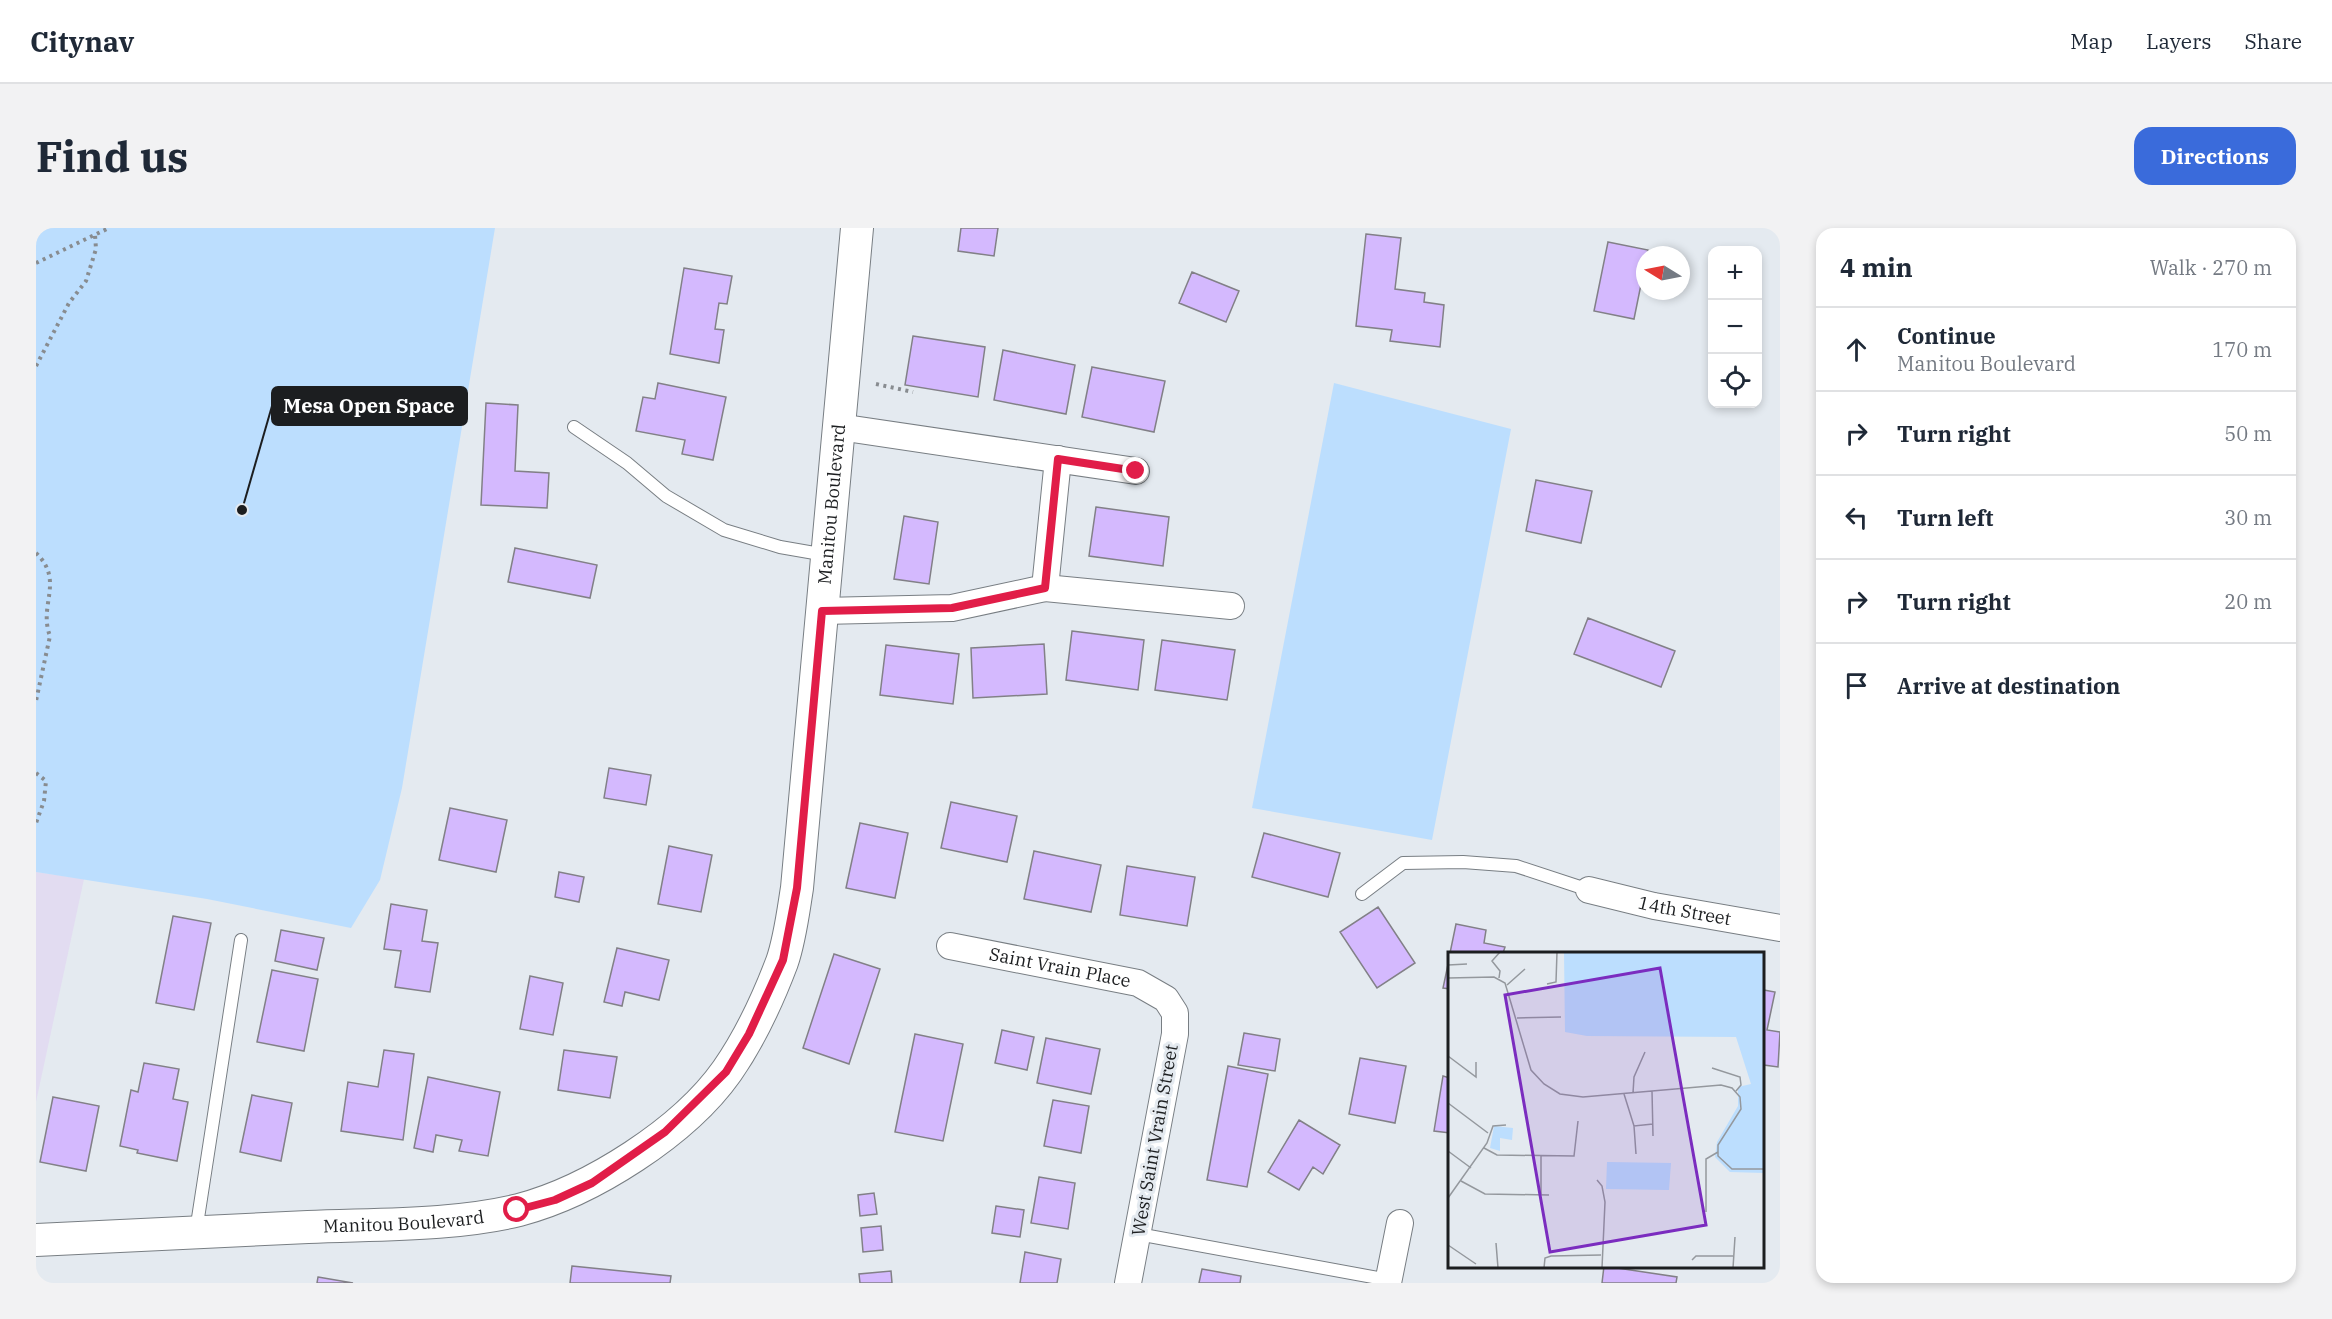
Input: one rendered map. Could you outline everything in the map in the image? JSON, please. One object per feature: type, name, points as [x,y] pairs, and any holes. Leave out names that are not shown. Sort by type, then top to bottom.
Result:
[{"type":"street","name":"Manitou Boulevard","points":[[36,1240],[419,1222],[517,1210],[555,1200],[592,1183],[665,1132],[726,1072],[749,1034],[783,960],[797,888],[857,228]]},
{"type":"street","points":[[838,427],[1136,471]]},
{"type":"street","points":[[1045,588],[1058,459]]},
{"type":"street","points":[[822,611],[952,608],[1045,588],[1231,606]]},
{"type":"street","name":"14th Street","points":[[1589,890],[1654,906],[1780,928]]},
{"type":"street","name":"Saint Vrain Place","points":[[950,946],[1138,983],[1166,999]]},
{"type":"street","name":"West Saint Vrain Street","points":[[1128,1283],[1175,1034],[1175,1013],[1166,999]]},
{"type":"street","points":[[1388,1281],[1400,1223]]},
{"type":"lane","points":[[574,427],[627,463],[666,496],[724,530],[780,547],[827,555]]},
{"type":"lane","points":[[1362,894],[1403,863],[1463,862],[1516,866],[1589,890]]},
{"type":"lane","points":[[196,1233],[241,940]]},
{"type":"lane","points":[[1138,1234],[1388,1281]]},
{"type":"path","points":[[36,263],[110,228]]},
{"type":"path","points":[[36,366],[69,303],[86,281],[96,249],[95,235]]},
{"type":"path","points":[[876,384],[913,392]]},
{"type":"path","points":[[36,553],[44,561],[51,576],[46,626],[50,636],[36,701]]},
{"type":"path","points":[[36,774],[46,781],[44,801],[36,823]]},
{"type":"shaded area","points":[[36,228],[495,228],[402,788],[380,880],[351,928],[207,899],[36,872]]},
{"type":"shaded area","points":[[1334,383],[1511,429],[1432,840],[1252,808]]},
{"type":"shaded area","points":[[36,872],[84,879],[36,1102]]},
{"type":"building","points":[[961,228],[998,228],[994,256],[958,251]]},
{"type":"building","points":[[1366,234],[1401,238],[1395,289],[1425,293],[1424,302],[1444,305],[1440,347],[1390,341],[1392,330],[1356,326]]},
{"type":"building","points":[[1608,242],[1636,248],[1636,300],[1638,300],[1634,319],[1594,311]]},
{"type":"building","points":[[684,268],[732,276],[727,304],[719,303],[715,329],[724,330],[719,363],[670,354]]},
{"type":"building","points":[[1192,272],[1239,291],[1226,322],[1179,303]]},
{"type":"building","points":[[913,336],[985,347],[978,397],[905,385]]},
{"type":"building","points":[[1003,350],[1075,365],[1066,414],[994,400]]},
{"type":"building","points":[[1092,367],[1165,381],[1154,432],[1082,417]]},
{"type":"building","points":[[658,383],[726,397],[713,460],[682,454],[685,440],[636,431],[643,397],[655,399]]},
{"type":"building","points":[[486,403],[518,405],[515,471],[549,473],[547,508],[481,505]]},
{"type":"building","points":[[1536,480],[1592,491],[1581,543],[1526,531]]},
{"type":"building","points":[[1096,507],[1169,517],[1163,566],[1089,556]]},
{"type":"building","points":[[904,516],[938,522],[929,584],[894,579]]},
{"type":"building","points":[[515,548],[597,565],[590,598],[508,582]]},
{"type":"building","points":[[1588,618],[1675,651],[1661,687],[1574,654]]},
{"type":"building","points":[[1072,631],[1144,640],[1138,690],[1066,680]]},
{"type":"building","points":[[1162,640],[1235,650],[1227,700],[1155,690]]},
{"type":"building","points":[[1044,644],[1047,694],[973,698],[971,648]]},
{"type":"building","points":[[886,645],[959,654],[953,704],[880,695]]},
{"type":"building","points":[[609,768],[651,775],[646,805],[604,798]]},
{"type":"building","points":[[951,802],[1017,816],[1007,862],[941,848]]},
{"type":"building","points":[[450,808],[507,820],[496,872],[439,860]]},
{"type":"building","points":[[860,823],[908,833],[895,898],[846,888]]},
{"type":"building","points":[[1264,833],[1340,853],[1328,897],[1252,877]]},
{"type":"building","points":[[669,846],[712,855],[701,912],[658,904]]},
{"type":"building","points":[[1034,851],[1101,865],[1091,912],[1024,899]]},
{"type":"building","points":[[1127,866],[1195,877],[1187,926],[1120,915]]},
{"type":"building","points":[[559,872],[584,877],[579,902],[555,897]]},
{"type":"building","points":[[391,904],[427,910],[422,941],[438,943],[430,992],[395,987],[401,951],[384,949]]},
{"type":"building","points":[[1378,907],[1415,963],[1377,988],[1340,932]]},
{"type":"building","points":[[173,916],[211,923],[194,1010],[156,1003]]},
{"type":"building","points":[[1456,924],[1486,930],[1484,943],[1505,947],[1503,952],[1450,952]]},
{"type":"building","points":[[281,930],[324,938],[317,970],[275,961]]},
{"type":"building","points":[[617,948],[669,960],[659,1000],[625,992],[622,1006],[604,1002]]},
{"type":"building","points":[[834,954],[880,969],[849,1064],[803,1048]]},
{"type":"building","points":[[1448,964],[1448,989],[1443,988]]},
{"type":"building","points":[[272,970],[318,979],[304,1051],[257,1042]]},
{"type":"building","points":[[530,976],[563,983],[553,1035],[520,1029]]},
{"type":"building","points":[[1765,990],[1775,992],[1767,1030],[1780,1032],[1778,1067],[1765,1065]]},
{"type":"building","points":[[1002,1030],[1034,1037],[1027,1070],[995,1063]]},
{"type":"building","points":[[1244,1033],[1280,1039],[1275,1071],[1238,1065]]},
{"type":"building","points":[[915,1034],[963,1044],[943,1141],[895,1132]]},
{"type":"building","points":[[1046,1038],[1100,1049],[1091,1094],[1037,1083]]},
{"type":"building","points":[[384,1050],[414,1054],[403,1140],[341,1131],[348,1082],[378,1087]]},
{"type":"building","points":[[564,1050],[617,1057],[610,1098],[558,1090]]},
{"type":"building","points":[[1360,1058],[1406,1066],[1395,1123],[1349,1114]]},
{"type":"building","points":[[144,1063],[179,1069],[173,1099],[188,1102],[177,1161],[137,1153],[138,1150],[120,1146],[131,1090],[138,1092]]},
{"type":"building","points":[[1228,1066],[1268,1074],[1247,1187],[1207,1180]]},
{"type":"building","points":[[1443,1076],[1448,1077],[1448,1133],[1434,1131]]},
{"type":"building","points":[[428,1077],[500,1092],[488,1156],[459,1151],[462,1140],[436,1135],[433,1152],[414,1148]]},
{"type":"building","points":[[252,1095],[292,1103],[281,1161],[240,1152]]},
{"type":"building","points":[[53,1097],[99,1106],[86,1171],[40,1162]]},
{"type":"building","points":[[1053,1100],[1089,1106],[1081,1153],[1044,1146]]},
{"type":"building","points":[[1299,1120],[1340,1145],[1323,1174],[1313,1167],[1299,1190],[1268,1172]]},
{"type":"building","points":[[1039,1177],[1075,1183],[1068,1229],[1031,1223]]},
{"type":"building","points":[[874,1193],[877,1214],[860,1216],[858,1195]]},
{"type":"building","points":[[996,1206],[1024,1210],[1020,1237],[992,1233]]},
{"type":"building","points":[[881,1226],[883,1250],[863,1252],[861,1228]]},
{"type":"building","points":[[1025,1252],[1061,1259],[1057,1283],[1020,1283]]},
{"type":"building","points":[[572,1266],[671,1276],[670,1283],[570,1283]]},
{"type":"building","points":[[1604,1268],[1677,1277],[1676,1283],[1602,1283]]},
{"type":"building","points":[[1202,1269],[1241,1276],[1240,1283],[1199,1283]]},
{"type":"building","points":[[891,1271],[892,1283],[860,1283],[859,1274]]},
{"type":"building","points":[[318,1277],[353,1283],[317,1283]]},
{"type":"place","name":"Mesa Open Space","points":[[242,510]]},
{"type":"route","points":[[517,1210],[555,1200],[592,1183],[665,1132],[726,1072],[749,1034],[783,960],[791,924],[797,888],[822,611],[952,608],[1045,588],[1058,459],[1136,471]]}]
